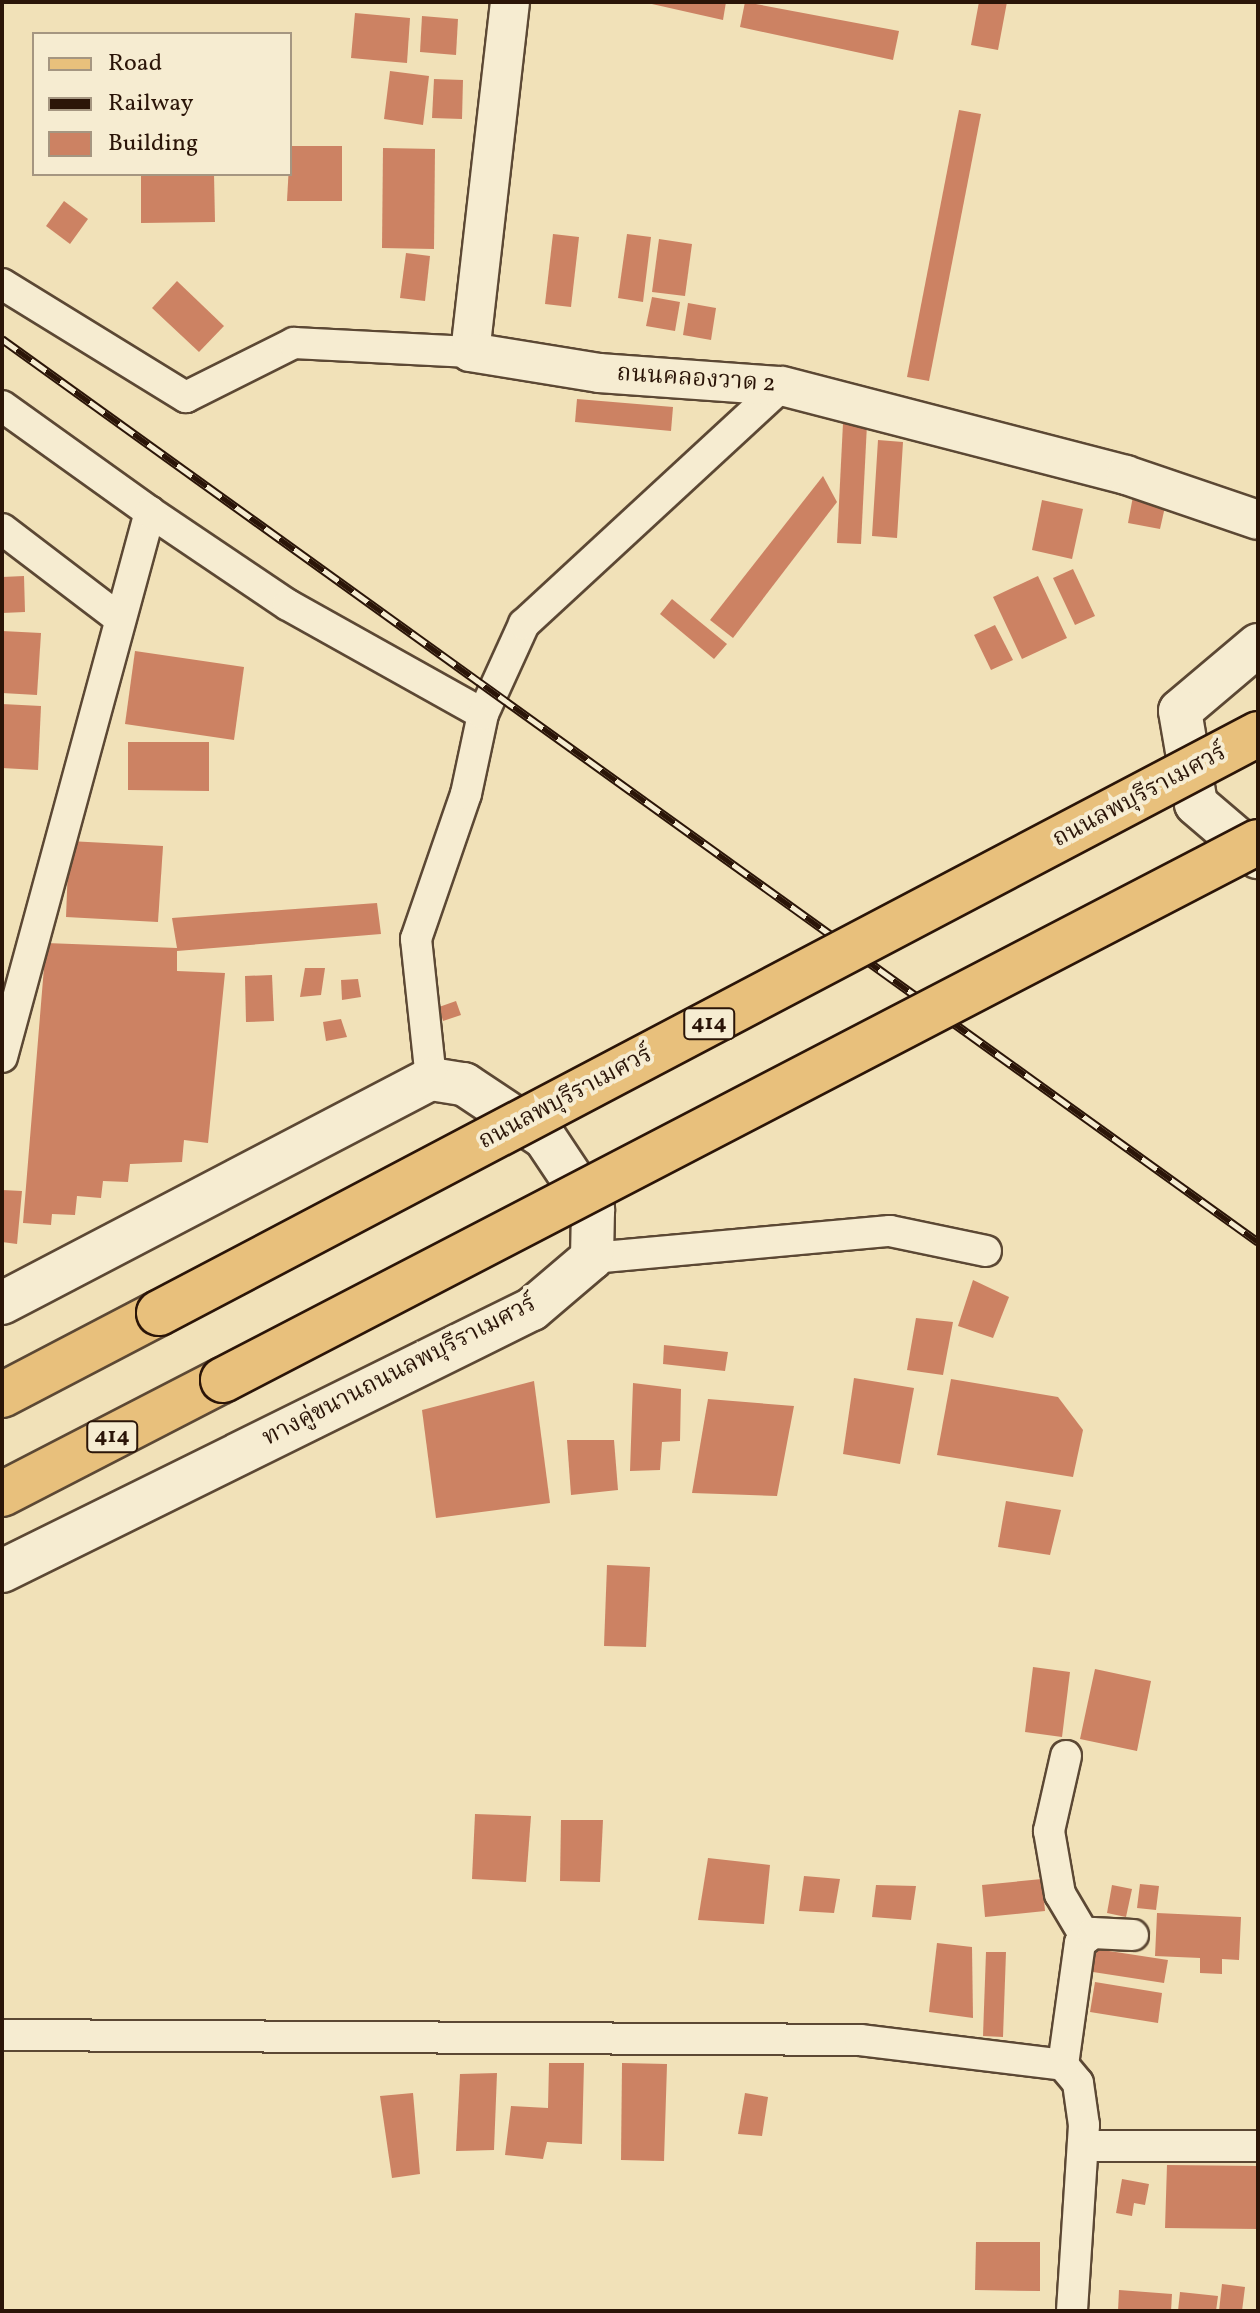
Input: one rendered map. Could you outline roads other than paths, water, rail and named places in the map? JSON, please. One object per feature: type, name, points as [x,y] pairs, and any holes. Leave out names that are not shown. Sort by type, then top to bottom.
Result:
[{"type":"main road","points":[[1258,645],[1180,711],[1196,804],[1258,857]]},
{"type":"main road","name":"ถนนลพบุรีราเมศวร์","points":[[2,1395],[1258,734]]},
{"type":"main road","name":"414","points":[[2,1494],[1258,842]]},
{"type":"main road","points":[[2,1303],[431,1079],[464,1084],[545,1138],[593,1210],[592,1258]]},
{"type":"main road","name":"ทางคู่ขนานถนนลพบุรีราเมศวร์","points":[[2,1571],[532,1309],[592,1258]]},
{"type":"street","points":[[2,284],[186,397],[294,343],[470,352],[510,2]]},
{"type":"street","name":"ถนนคลองวาด 2","points":[[470,352],[599,373],[782,386],[1126,475],[1258,520]]},
{"type":"street","points":[[431,1079],[416,939],[466,794],[483,714],[524,624],[782,386]]},
{"type":"street","points":[[2,406],[150,512],[288,605],[483,714]]},
{"type":"street","points":[[2,1057],[150,512]]},
{"type":"street","points":[[2,529],[119,618]]},
{"type":"street","points":[[592,1258],[890,1231],[986,1251]]},
{"type":"street","points":[[1066,1756],[1049,1831],[1060,1894],[1086,1938]]},
{"type":"street","points":[[1086,1938],[1133,1935]]},
{"type":"street","points":[[1063,2065],[1073,1963],[1086,1938]]},
{"type":"street","points":[[2,2035],[860,2040],[1063,2065],[1078,2083],[1084,2146],[1072,2311]]},
{"type":"street","points":[[1084,2146],[1258,2146]]},
{"type":"railway","points":[[2,339],[1258,1242]]}]
